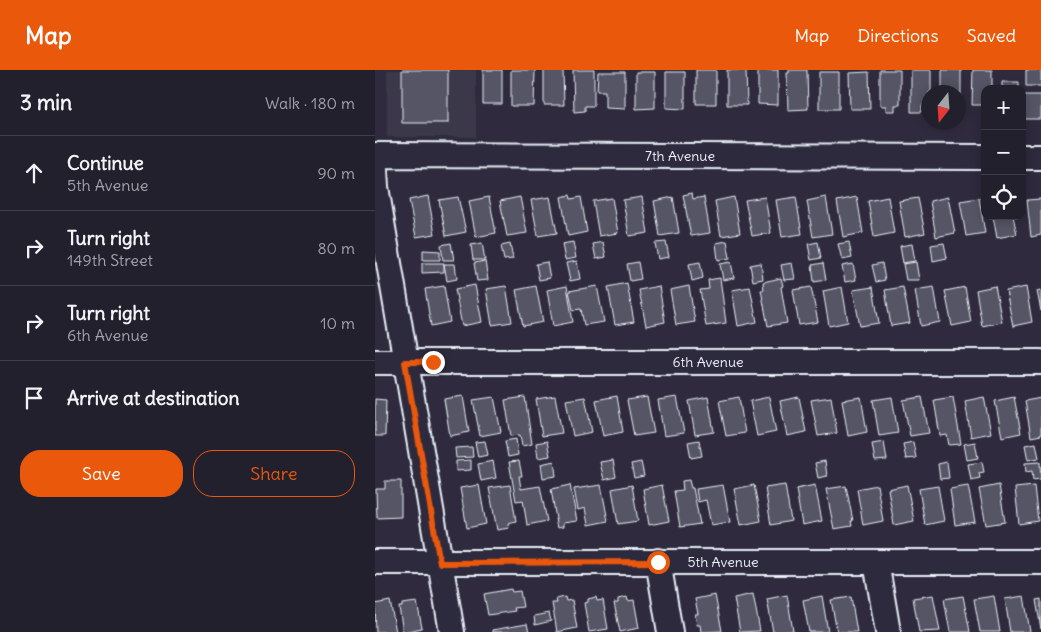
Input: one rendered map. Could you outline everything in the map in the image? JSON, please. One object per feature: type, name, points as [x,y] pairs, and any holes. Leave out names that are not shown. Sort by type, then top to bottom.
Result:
[{"type":"street","name":"7th Avenue","points":[[375,155],[981,157]]},
{"type":"street","points":[[1026,157],[1041,157]]},
{"type":"street","points":[[375,169],[376,187],[405,362],[452,632]]},
{"type":"street","name":"6th Avenue","points":[[375,362],[1041,362]]},
{"type":"street","name":"5th Avenue","points":[[375,562],[1041,562]]},
{"type":"street","points":[[658,562],[671,632]]},
{"type":"street","points":[[876,562],[888,632]]},
{"type":"shaded area","points":[[387,70],[476,70],[476,137],[387,137]]},
{"type":"building","points":[[402,70],[448,70],[448,123],[402,123]]},
{"type":"building","points":[[483,70],[502,70],[502,104],[483,104]]},
{"type":"building","points":[[511,70],[535,70],[534,106],[511,106]]},
{"type":"building","points":[[544,70],[563,70],[564,105],[544,105]]},
{"type":"building","points":[[573,70],[594,70],[594,106],[585,106],[585,111],[574,112]]},
{"type":"building","points":[[696,70],[716,70],[716,104],[696,104]]},
{"type":"building","points":[[727,70],[746,70],[747,105],[727,105]]},
{"type":"building","points":[[758,70],[778,70],[778,105],[758,104]]},
{"type":"building","points":[[789,70],[807,70],[808,109],[788,110],[787,73],[789,73]]},
{"type":"building","points":[[880,70],[900,70],[900,105],[895,105],[895,111],[886,111],[886,106],[880,106]]},
{"type":"building","points":[[911,70],[931,70],[931,85],[921,85],[921,112],[911,112]]},
{"type":"building","points":[[942,70],[961,70],[961,85],[942,85]]},
{"type":"building","points":[[973,70],[992,70],[992,85],[981,85],[981,105],[972,105]]},
{"type":"building","points":[[1026,70],[1041,70],[1041,86],[1026,85]]},
{"type":"building","points":[[598,72],[625,72],[625,109],[605,108],[605,91],[597,91]]},
{"type":"building","points":[[636,72],[655,72],[655,108],[636,109]]},
{"type":"building","points":[[666,72],[685,72],[685,109],[666,108]]},
{"type":"building","points":[[819,72],[839,72],[839,109],[819,109]]},
{"type":"building","points":[[869,72],[870,109],[850,109],[849,73]]},
{"type":"building","points":[[1002,82],[1019,82],[1019,85],[1002,85]]},
{"type":"building","points":[[1026,95],[1041,95],[1041,119],[1026,119]]},
{"type":"building","points":[[692,193],[693,199],[704,197],[710,233],[691,236],[683,195]]},
{"type":"building","points":[[570,195],[571,199],[581,197],[587,232],[568,236],[561,197]]},
{"type":"building","points":[[428,196],[435,234],[416,237],[409,200]]},
{"type":"building","points":[[458,197],[466,232],[446,236],[439,200]]},
{"type":"building","points":[[489,197],[496,233],[476,237],[469,201]]},
{"type":"building","points":[[520,197],[527,233],[507,236],[500,201]]},
{"type":"building","points":[[550,197],[557,233],[538,236],[531,200]]},
{"type":"building","points":[[642,197],[648,233],[629,236],[623,200]]},
{"type":"building","points":[[673,197],[679,233],[660,236],[654,201]]},
{"type":"building","points":[[734,197],[740,233],[721,236],[715,201]]},
{"type":"building","points":[[765,197],[771,233],[752,236],[745,200]]},
{"type":"building","points":[[796,197],[802,234],[782,237],[776,200]]},
{"type":"building","points":[[826,197],[832,234],[813,237],[807,201]]},
{"type":"building","points":[[857,197],[863,233],[843,237],[837,201]]},
{"type":"building","points":[[888,197],[894,233],[874,237],[868,201]]},
{"type":"building","points":[[948,197],[955,233],[936,237],[930,201]]},
{"type":"building","points":[[612,198],[618,233],[599,236],[593,201]]},
{"type":"building","points":[[918,198],[925,233],[905,237],[899,201]]},
{"type":"building","points":[[979,198],[981,220],[983,220],[985,233],[966,236],[960,201]]},
{"type":"building","points":[[1041,199],[1041,235],[1031,237],[1027,200]]},
{"type":"building","points":[[994,220],[1014,220],[1017,234],[997,238]]},
{"type":"building","points":[[727,241],[730,258],[718,260],[716,243]]},
{"type":"building","points":[[573,242],[576,258],[565,260],[562,244]]},
{"type":"building","points":[[603,242],[606,257],[596,259],[593,244]]},
{"type":"building","points":[[666,242],[669,257],[658,259],[655,243]]},
{"type":"building","points":[[818,242],[821,258],[811,260],[808,244]]},
{"type":"building","points":[[849,242],[852,258],[842,260],[838,244]]},
{"type":"building","points":[[451,243],[454,260],[443,260],[441,245]]},
{"type":"building","points":[[482,243],[485,260],[473,260],[471,245]]},
{"type":"building","points":[[944,243],[947,258],[933,261],[931,245]]},
{"type":"building","points":[[510,244],[513,259],[504,260],[501,246]]},
{"type":"building","points":[[912,244],[915,261],[903,263],[900,246]]},
{"type":"building","points":[[423,250],[440,251],[440,260],[423,260]]},
{"type":"building","points":[[485,261],[488,280],[477,281],[474,263]]},
{"type":"building","points":[[577,261],[580,279],[570,281],[566,263]]},
{"type":"building","points":[[547,262],[550,278],[539,280],[536,264]]},
{"type":"building","points":[[638,262],[641,279],[630,281],[627,264]]},
{"type":"building","points":[[700,262],[703,278],[692,281],[689,264]]},
{"type":"building","points":[[731,262],[734,278],[723,280],[720,264]]},
{"type":"building","points":[[916,262],[919,280],[906,280],[903,264]]},
{"type":"building","points":[[422,263],[444,263],[444,272],[422,273]]},
{"type":"building","points":[[761,263],[763,279],[753,281],[750,265]]},
{"type":"building","points":[[792,263],[795,279],[784,280],[781,265]]},
{"type":"building","points":[[823,263],[826,280],[814,282],[812,265]]},
{"type":"building","points":[[882,263],[885,280],[876,282],[872,265]]},
{"type":"building","points":[[444,264],[455,264],[457,279],[447,281]]},
{"type":"building","points":[[853,264],[856,280],[845,282],[842,266]]},
{"type":"building","points":[[720,278],[726,323],[706,326],[700,290],[709,289],[708,280]]},
{"type":"building","points":[[781,278],[787,323],[768,326],[761,290],[764,290],[763,282]]},
{"type":"building","points":[[627,283],[634,322],[615,325],[608,287]]},
{"type":"building","points":[[475,285],[482,322],[462,326],[455,289]]},
{"type":"building","points":[[444,286],[450,322],[431,326],[425,289]]},
{"type":"building","points":[[506,286],[512,322],[492,325],[486,289]]},
{"type":"building","points":[[536,286],[543,322],[523,326],[516,290]]},
{"type":"building","points":[[567,286],[573,322],[553,326],[547,290]]},
{"type":"building","points":[[597,286],[604,322],[584,325],[581,309],[573,310],[569,291]]},
{"type":"building","points":[[659,286],[665,322],[646,326],[639,290]]},
{"type":"building","points":[[689,286],[695,322],[676,325],[670,290]]},
{"type":"building","points":[[995,286],[1002,322],[982,326],[976,290]]},
{"type":"building","points":[[750,287],[757,322],[738,326],[732,290]]},
{"type":"building","points":[[811,287],[818,322],[799,325],[793,290]]},
{"type":"building","points":[[842,287],[848,322],[829,326],[823,291]]},
{"type":"building","points":[[873,287],[879,323],[860,326],[853,290]]},
{"type":"building","points":[[903,287],[910,323],[891,326],[885,290]]},
{"type":"building","points":[[934,287],[940,322],[921,326],[915,290]]},
{"type":"building","points":[[965,287],[971,322],[952,326],[945,291]]},
{"type":"building","points":[[1026,287],[1032,322],[1013,326],[1006,291]]},
{"type":"building","points":[[1041,290],[1041,311],[1037,291]]},
{"type":"building","points":[[463,396],[469,432],[450,436],[444,399]]},
{"type":"building","points":[[555,396],[562,433],[542,436],[536,399]]},
{"type":"building","points":[[617,396],[623,432],[603,436],[596,400]]},
{"type":"building","points":[[494,397],[501,432],[480,436],[473,400]]},
{"type":"building","points":[[525,397],[532,444],[522,446],[520,435],[511,436],[505,400]]},
{"type":"building","points":[[585,397],[592,432],[573,436],[566,400]]},
{"type":"building","points":[[647,397],[654,433],[634,436],[627,400]]},
{"type":"building","points":[[677,397],[684,433],[664,436],[658,400]]},
{"type":"building","points":[[708,397],[714,432],[695,435],[689,401]]},
{"type":"building","points":[[739,397],[745,433],[726,436],[719,401]]},
{"type":"building","points":[[769,397],[776,432],[757,436],[750,401]]},
{"type":"building","points":[[799,397],[806,432],[787,436],[780,401]]},
{"type":"building","points":[[831,397],[837,433],[818,436],[811,400]]},
{"type":"building","points":[[861,397],[867,432],[848,436],[842,400]]},
{"type":"building","points":[[892,397],[898,433],[879,436],[873,400]]},
{"type":"building","points":[[922,397],[929,433],[910,436],[903,400]]},
{"type":"building","points":[[953,397],[961,444],[949,445],[947,435],[940,436],[934,400]]},
{"type":"building","points":[[984,397],[991,433],[971,437],[965,401]]},
{"type":"building","points":[[1014,397],[1021,433],[1002,437],[995,401]]},
{"type":"building","points":[[1041,398],[1041,435],[1031,437],[1025,401]]},
{"type":"building","points":[[375,399],[386,400],[385,436],[375,436]]},
{"type":"building","points":[[516,439],[518,455],[508,457],[505,441]]},
{"type":"building","points":[[699,440],[702,456],[691,458],[688,442]]},
{"type":"building","points":[[485,441],[488,455],[478,457],[475,442]]},
{"type":"building","points":[[547,441],[550,456],[538,458],[536,443]]},
{"type":"building","points":[[884,442],[887,460],[875,461],[872,444]]},
{"type":"building","points":[[913,442],[916,458],[906,459],[903,444]]},
{"type":"building","points":[[975,442],[978,458],[967,460],[964,444]]},
{"type":"building","points":[[1036,443],[1039,458],[1028,460],[1025,445]]},
{"type":"building","points":[[472,447],[473,457],[456,458],[455,448]]},
{"type":"building","points":[[471,460],[471,470],[456,471],[456,461]]},
{"type":"building","points":[[613,460],[616,477],[604,480],[600,462]]},
{"type":"building","points":[[493,461],[496,478],[481,481],[478,464]]},
{"type":"building","points":[[519,461],[522,476],[519,476],[521,489],[540,486],[547,521],[527,525],[523,500],[516,501],[509,462]]},
{"type":"building","points":[[554,461],[556,476],[543,478],[541,464]]},
{"type":"building","points":[[825,461],[827,476],[818,478],[815,463]]},
{"type":"building","points":[[641,462],[644,476],[634,478],[631,464]]},
{"type":"building","points":[[947,462],[949,478],[940,479],[938,464]]},
{"type":"building","points":[[982,462],[984,472],[979,473],[980,478],[971,480],[968,464]]},
{"type":"building","points":[[1040,462],[1041,479],[1033,480],[1032,471],[1026,472],[1025,463]]},
{"type":"building","points":[[689,480],[691,488],[693,488],[700,524],[680,527],[674,491],[683,490],[682,481]]},
{"type":"building","points":[[385,481],[401,481],[401,517],[377,518],[376,489],[385,489]]},
{"type":"building","points":[[479,485],[486,524],[467,528],[460,488]]},
{"type":"building","points":[[510,485],[516,521],[508,523],[509,528],[497,530],[489,488]]},
{"type":"building","points":[[570,485],[577,521],[563,523],[563,527],[557,528],[551,489]]},
{"type":"building","points":[[601,485],[608,521],[588,525],[585,508],[578,510],[574,489]]},
{"type":"building","points":[[632,485],[638,521],[618,524],[612,489]]},
{"type":"building","points":[[662,485],[669,521],[649,525],[643,489]]},
{"type":"building","points":[[723,485],[730,522],[711,525],[706,500],[698,502],[696,489]]},
{"type":"building","points":[[754,485],[761,521],[741,525],[734,489]]},
{"type":"building","points":[[785,485],[791,521],[771,525],[765,488]]},
{"type":"building","points":[[815,485],[822,521],[802,525],[796,489]]},
{"type":"building","points":[[877,485],[883,521],[863,525],[857,489]]},
{"type":"building","points":[[907,485],[914,521],[894,525],[888,489]]},
{"type":"building","points":[[999,485],[1005,522],[986,525],[979,489]]},
{"type":"building","points":[[846,486],[853,521],[851,521],[852,526],[834,529],[826,489]]},
{"type":"building","points":[[938,486],[944,521],[925,525],[919,489]]},
{"type":"building","points":[[968,486],[975,522],[955,525],[950,489]]},
{"type":"building","points":[[1034,486],[1038,521],[1019,524],[1015,488]]},
{"type":"building","points":[[511,589],[512,592],[520,591],[523,607],[514,608],[515,611],[488,615],[484,594]]},
{"type":"building","points":[[753,594],[760,631],[740,632],[734,598]]},
{"type":"building","points":[[715,595],[722,631],[701,632],[700,625],[697,625],[695,614],[698,614],[695,599]]},
{"type":"building","points":[[787,595],[793,631],[773,632],[767,599]]},
{"type":"building","points":[[933,595],[940,631],[919,632],[913,598]]},
{"type":"building","points":[[822,596],[828,632],[809,632],[803,600]]},
{"type":"building","points":[[963,596],[970,632],[950,632],[944,599]]},
{"type":"building","points":[[994,596],[1000,632],[980,632],[974,599]]},
{"type":"building","points":[[1024,596],[1030,632],[1010,632],[1005,599]]},
{"type":"building","points":[[565,597],[566,601],[572,600],[577,628],[557,632],[552,603],[557,603],[556,599]]},
{"type":"building","points":[[596,597],[597,601],[603,600],[608,629],[589,632],[584,603],[588,602],[588,599]]},
{"type":"building","points":[[627,597],[628,601],[634,600],[639,628],[620,632],[614,603],[618,603],[618,599]]},
{"type":"building","points":[[851,597],[857,632],[837,632],[831,600]]},
{"type":"building","points":[[1041,599],[1041,629],[1036,600]]},
{"type":"building","points":[[390,601],[396,632],[376,632],[375,604]]},
{"type":"building","points":[[417,602],[422,628],[403,632],[399,607],[402,607],[402,604]]},
{"type":"building","points":[[549,613],[551,621],[535,625],[534,616]]},
{"type":"building","points":[[527,624],[529,632],[493,632],[492,630]]},
{"type":"route","points":[[433,362],[405,362],[440,563],[658,562]]}]
